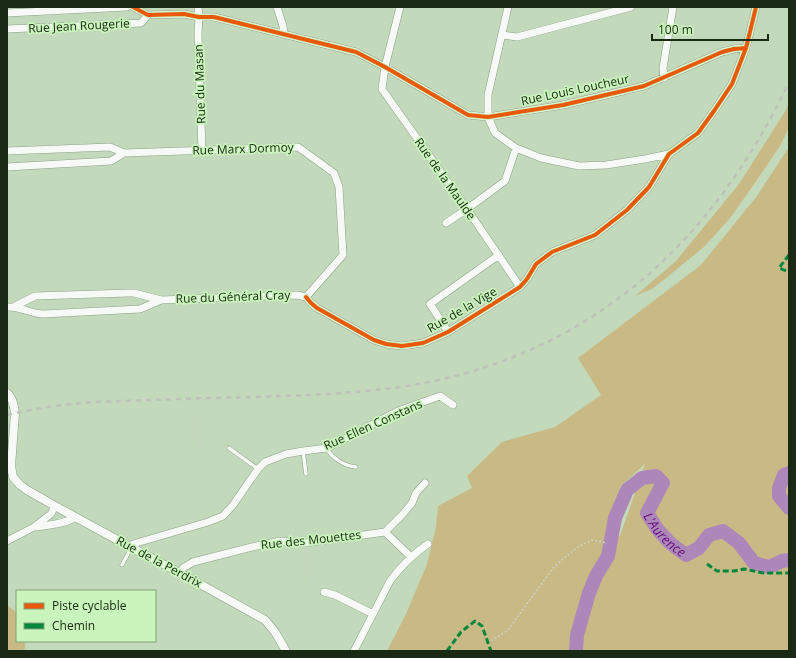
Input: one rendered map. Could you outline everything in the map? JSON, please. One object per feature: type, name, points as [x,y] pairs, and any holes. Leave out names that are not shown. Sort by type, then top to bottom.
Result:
[{"type":"street","name":"Rue Jean Rougerie","points":[[7,13],[127,7]]},
{"type":"street","name":"Rue Jean Rougerie","points":[[133,7],[148,15],[184,14],[199,17],[214,17],[356,52],[385,67]]},
{"type":"street","name":"Rue du Masan","points":[[198,7],[202,151]]},
{"type":"street","points":[[277,7],[284,34]]},
{"type":"street","name":"Rue de la Maulde","points":[[400,7],[385,67],[382,89],[520,287]]},
{"type":"street","points":[[508,7],[488,96],[488,117],[495,133],[516,148],[541,158],[580,166],[606,165],[669,154],[698,133],[732,84],[746,48],[756,7]]},
{"type":"street","points":[[502,35],[517,37],[631,7]]},
{"type":"street","points":[[664,78],[663,68],[673,7]]},
{"type":"street","name":"Rue Jean Rougerie","points":[[7,29],[142,23],[148,15]]},
{"type":"street","name":"Rue Louis Loucheur","points":[[385,67],[468,115],[488,117],[563,105],[644,86],[722,52],[746,48]]},
{"type":"street","name":"Rue Marx Dormoy","points":[[7,151],[110,147],[124,153],[298,147],[334,173],[339,187],[343,255],[306,297]]},
{"type":"street","points":[[446,223],[505,181],[516,148]]},
{"type":"street","name":"Rue Marx Dormoy","points":[[7,167],[111,161],[124,153]]},
{"type":"street","points":[[520,287],[536,264],[552,252],[595,235],[627,210],[650,187],[669,154]]},
{"type":"street","points":[[448,332],[430,304],[499,255]]},
{"type":"street","name":"Rue de la Vige","points":[[306,297],[311,304],[317,308],[374,340],[386,344],[402,346],[423,343],[448,332],[520,287]]},
{"type":"street","name":"Rue du Général Cray","points":[[11,306],[35,296],[134,293],[161,300],[297,295],[306,297]]},
{"type":"street","name":"Rue du Général Cray","points":[[11,306],[38,314],[140,309],[161,300]]},
{"type":"street","name":"Rue de la Perdrix","points":[[7,393],[10,396],[14,406],[13,477],[20,485],[55,506],[180,572],[265,620],[275,632],[286,651]]},
{"type":"street","name":"Rue Ellen Constans","points":[[131,547],[133,544],[208,522],[223,516],[233,505],[258,469],[265,462],[286,454],[327,448],[398,411],[440,396],[454,405]]},
{"type":"street","points":[[411,557],[385,532],[412,503],[416,493],[425,483]]},
{"type":"street","points":[[7,541],[34,527],[51,514],[55,506]]},
{"type":"street","points":[[34,527],[63,522],[75,516]]},
{"type":"street","name":"Rue des Mouettes","points":[[180,572],[183,568],[193,562],[252,546],[280,541],[305,543],[385,532]]},
{"type":"street","points":[[354,651],[390,581],[398,570],[411,557],[428,544]]},
{"type":"street","points":[[324,592],[335,595],[373,614]]},
{"type":"lane","points":[[230,448],[258,469]]},
{"type":"lane","points":[[327,448],[329,453],[347,466],[356,468]]},
{"type":"lane","points":[[303,451],[306,474]]},
{"type":"lane","points":[[122,565],[131,547]]},
{"type":"path","points":[[198,452],[194,427],[196,421],[204,416]]},
{"type":"path","points":[[488,641],[489,642],[508,630],[553,568],[563,559],[578,547],[592,540],[607,544]]},
{"type":"path","points":[[305,543],[310,580],[314,586],[324,592]]},
{"type":"path","points":[[37,651],[39,643]]},
{"type":"shaded area","points":[[789,103],[789,128],[780,146],[731,217],[705,246],[671,274],[652,289],[635,296],[676,261],[739,184]]},
{"type":"shaded area","points":[[789,147],[789,651],[387,651],[406,614],[427,564],[436,527],[438,506],[472,488],[467,476],[502,442],[555,427],[601,395],[578,358],[701,265],[757,196]],"holes":[[[645,464],[620,536],[607,532],[620,487]]]},
{"type":"shaded area","points":[[7,605],[16,612],[16,642],[26,642],[24,651],[7,651]]},
{"type":"waterway","name":"L'Aurence","points":[[789,473],[784,475],[779,488],[779,496],[789,508]]},
{"type":"waterway","name":"L'Aurence","points":[[576,651],[577,635],[589,593],[596,576],[608,556],[615,518],[627,490],[642,478],[656,476],[663,483],[647,513],[658,530],[670,543],[686,555],[699,548],[709,535],[723,531],[739,543],[754,563],[769,567],[782,561],[789,560]]},
{"type":"railway","points":[[7,415],[29,410],[95,402],[310,395],[400,387],[466,373],[527,351],[583,322],[634,286],[680,244],[721,195],[757,141],[789,82]]},
{"type":"marked path","points":[[789,255],[779,268],[789,272]]},
{"type":"marked path","points":[[707,564],[717,571],[734,571],[744,569],[763,573],[789,573]]},
{"type":"marked path","points":[[447,651],[461,632],[475,621],[482,626],[491,651]]},
{"type":"cycle path","points":[[133,7],[148,15],[184,14],[199,17],[214,17],[356,52],[468,115],[488,117],[563,105],[644,86],[722,52],[746,48]]},
{"type":"cycle path","points":[[306,297],[317,308],[374,340],[386,344],[402,346],[423,343],[448,332],[520,287],[536,264],[552,252],[595,235],[627,210],[649,187],[669,154],[698,133],[732,84],[746,48],[756,7]]}]
